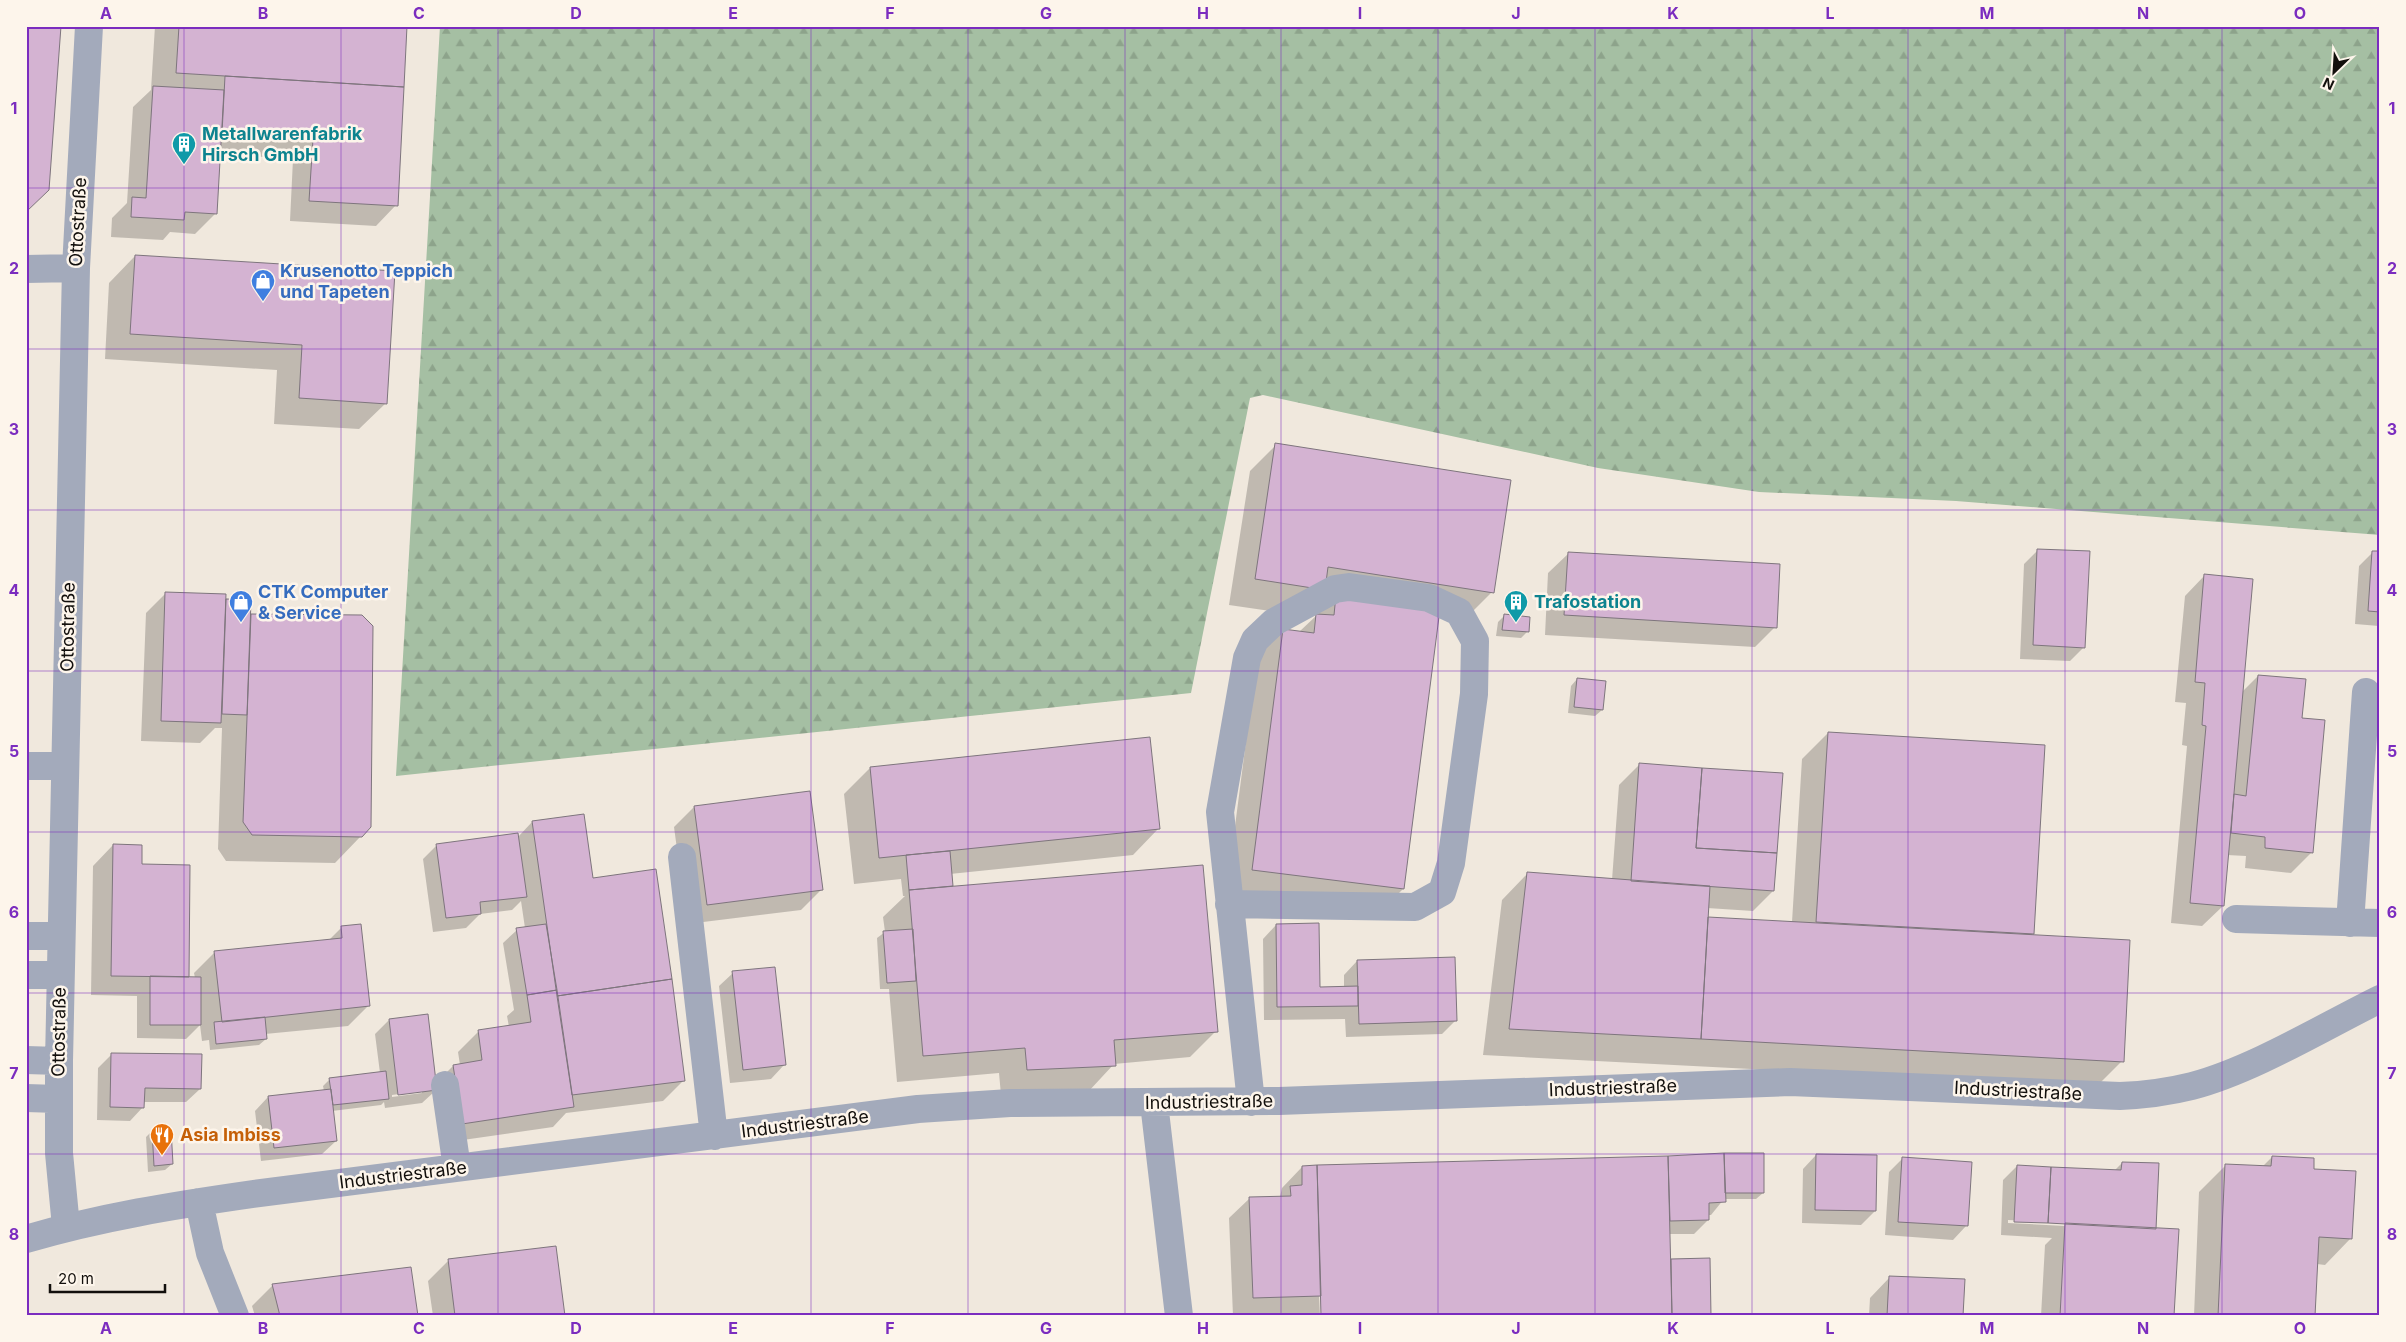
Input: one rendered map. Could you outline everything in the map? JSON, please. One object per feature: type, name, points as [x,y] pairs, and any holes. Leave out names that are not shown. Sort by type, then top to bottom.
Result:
[{"type":"street","name":"Ottostraße","points":[[66,1227],[59,1153],[60,975],[76,268],[89,26]]},
{"type":"street","points":[[26,269],[76,268]]},
{"type":"street","points":[[1229,904],[1415,907],[1442,892],[1451,863],[1474,694],[1475,641],[1459,612],[1429,598],[1349,587],[1335,589],[1274,622],[1255,640],[1247,658],[1220,812],[1229,904],[1251,1102]]},
{"type":"street","points":[[2350,923],[2366,692]]},
{"type":"street","points":[[26,766],[65,766]]},
{"type":"street","points":[[682,858],[714,1136]]},
{"type":"street","points":[[2236,919],[2380,923]]},
{"type":"street","points":[[26,936],[61,936]]},
{"type":"street","points":[[26,975],[60,975]]},
{"type":"street","name":"Industriestraße","points":[[26,1239],[66,1227],[154,1208],[918,1109],[1010,1103],[1251,1102],[1790,1082],[2120,1096],[2154,1094],[2193,1086],[2259,1060],[2380,998]]},
{"type":"street","points":[[26,1060],[59,1061]]},
{"type":"street","points":[[445,1085],[456,1168]]},
{"type":"street","points":[[26,1098],[58,1099]]},
{"type":"street","points":[[1154,1103],[1179,1316]]},
{"type":"street","points":[[199,1202],[210,1253],[235,1316]]},
{"type":"green space","points":[[440,26],[2380,26],[2380,535],[1956,501],[1759,492],[1598,468],[1263,395],[1250,398],[1191,693],[396,776]]},
{"type":"building","points":[[26,26],[61,26],[49,190],[26,212]]},
{"type":"building","points":[[179,26],[407,26],[404,87],[176,73]]},
{"type":"building","points":[[225,76],[404,87],[398,206],[309,201],[313,139],[222,133]]},
{"type":"building","name":"Metallwarenfabrik Hirsch GmbH","points":[[153,86],[224,90],[217,214],[185,212],[184,220],[131,217],[132,197],[146,198]]},
{"type":"building","name":"Krusenotto Teppich und Tapeten","points":[[135,255],[395,271],[387,404],[299,398],[302,345],[130,334]]},
{"type":"building","points":[[1275,443],[1511,480],[1494,593],[1328,567],[1325,590],[1255,579]]},
{"type":"building","points":[[2037,549],[2090,551],[2085,648],[2033,645]]},
{"type":"building","points":[[2372,551],[2380,551],[2380,612],[2368,611]]},
{"type":"building","points":[[1568,552],[1780,564],[1777,628],[1564,615]]},
{"type":"building","points":[[2204,574],[2253,579],[2224,906],[2190,903],[2206,726],[2202,725],[2205,683],[2195,682]]},
{"type":"building","points":[[165,592],[226,594],[221,723],[161,721]]},
{"type":"building","points":[[1336,595],[1440,609],[1404,889],[1252,870],[1283,629],[1314,633],[1316,614],[1334,615]]},
{"type":"building","points":[[226,599],[251,600],[247,715],[222,714]]},
{"type":"building","points":[[251,614],[362,615],[373,626],[371,827],[362,837],[252,835],[243,822]]},
{"type":"building","name":"Trafostation","points":[[1504,614],[1530,617],[1529,632],[1502,630]]},
{"type":"building","points":[[2258,675],[2306,679],[2302,718],[2325,720],[2313,853],[2265,848],[2265,837],[2231,833],[2234,794],[2246,796]]},
{"type":"building","points":[[1577,678],[1606,681],[1603,710],[1574,707]]},
{"type":"building","points":[[1828,732],[2045,745],[2034,934],[1816,922]]},
{"type":"building","points":[[1150,737],[1160,829],[879,858],[870,767]]},
{"type":"building","points":[[1639,763],[1702,768],[1696,848],[1777,853],[1774,891],[1631,881]]},
{"type":"building","points":[[1702,768],[1783,773],[1777,853],[1696,848]]},
{"type":"building","points":[[810,791],[823,890],[707,905],[694,806]]},
{"type":"building","points":[[584,814],[593,878],[656,869],[672,979],[557,996],[532,821]]},
{"type":"building","points":[[518,833],[527,897],[480,902],[481,914],[446,918],[436,844]]},
{"type":"building","points":[[113,844],[142,845],[142,864],[190,865],[189,977],[111,976]]},
{"type":"building","points":[[950,851],[953,886],[909,890],[906,855]]},
{"type":"building","points":[[1203,865],[1218,1032],[1114,1040],[1116,1066],[1027,1070],[1025,1048],[923,1056],[909,890]]},
{"type":"building","points":[[1527,872],[1710,886],[1701,1039],[1509,1029]]},
{"type":"building","points":[[1708,917],[2130,940],[2124,1062],[1701,1039]]},
{"type":"building","points":[[1319,923],[1320,987],[1358,986],[1358,1006],[1277,1007],[1276,924]]},
{"type":"building","points":[[361,924],[370,1006],[222,1022],[214,951],[342,938],[341,926]]},
{"type":"building","points":[[546,924],[557,990],[527,995],[516,928]]},
{"type":"building","points":[[913,929],[916,981],[887,983],[883,931]]},
{"type":"building","points":[[1455,957],[1457,1021],[1359,1024],[1357,960]]},
{"type":"building","points":[[775,967],[786,1065],[743,1070],[732,971]]},
{"type":"building","points":[[150,976],[201,977],[201,1025],[150,1025]]},
{"type":"building","points":[[672,979],[685,1081],[572,1095],[557,996]]},
{"type":"building","points":[[557,990],[574,1107],[462,1124],[453,1065],[482,1060],[478,1030],[531,1022],[527,995]]},
{"type":"building","points":[[428,1014],[437,1090],[398,1095],[389,1019]]},
{"type":"building","points":[[265,1017],[267,1039],[216,1044],[214,1022]]},
{"type":"building","points":[[111,1053],[202,1054],[201,1089],[145,1088],[144,1108],[110,1107]]},
{"type":"building","points":[[386,1071],[389,1099],[333,1105],[329,1078]]},
{"type":"building","points":[[331,1089],[337,1141],[274,1148],[268,1096]]},
{"type":"building","points":[[171,1129],[173,1164],[154,1166],[152,1130]]},
{"type":"building","points":[[1724,1153],[1764,1153],[1764,1193],[1725,1193]]},
{"type":"building","points":[[1724,1153],[1726,1202],[1709,1203],[1709,1220],[1670,1221],[1668,1156]]},
{"type":"building","points":[[1816,1154],[1877,1155],[1876,1211],[1815,1210]]},
{"type":"building","points":[[1668,1156],[1672,1316],[1321,1316],[1317,1165]]},
{"type":"building","points":[[2272,1156],[2314,1158],[2314,1169],[2356,1171],[2352,1239],[2319,1237],[2315,1316],[2218,1316],[2225,1164],[2271,1166]]},
{"type":"building","points":[[1902,1157],[1972,1162],[1968,1226],[1898,1222]]},
{"type":"building","points":[[2122,1162],[2159,1163],[2156,1229],[2048,1223],[2051,1167],[2121,1170]]},
{"type":"building","points":[[1317,1165],[1321,1296],[1253,1298],[1249,1197],[1291,1196],[1290,1186],[1302,1185],[1302,1166]]},
{"type":"building","points":[[2017,1165],[2051,1167],[2048,1223],[2014,1222]]},
{"type":"building","points":[[2065,1223],[2179,1229],[2174,1316],[2060,1316]]},
{"type":"building","points":[[556,1246],[565,1316],[455,1316],[448,1259]]},
{"type":"building","points":[[1710,1258],[1711,1316],[1672,1316],[1671,1259]]},
{"type":"building","points":[[411,1267],[418,1316],[280,1316],[272,1284]]},
{"type":"building","points":[[1889,1276],[1965,1279],[1963,1316],[1887,1316]]},
{"type":"place","name":"Metallwarenfabrik Hirsch GmbH","points":[[184,165]]},
{"type":"place","name":"Krusenotto Teppich und Tapeten","points":[[263,302]]},
{"type":"place","name":"CTK Computer & Service","points":[[241,623]]},
{"type":"place","name":"Trafostation","points":[[1516,623]]},
{"type":"place","name":"Asia Imbiss","points":[[162,1156]]}]
